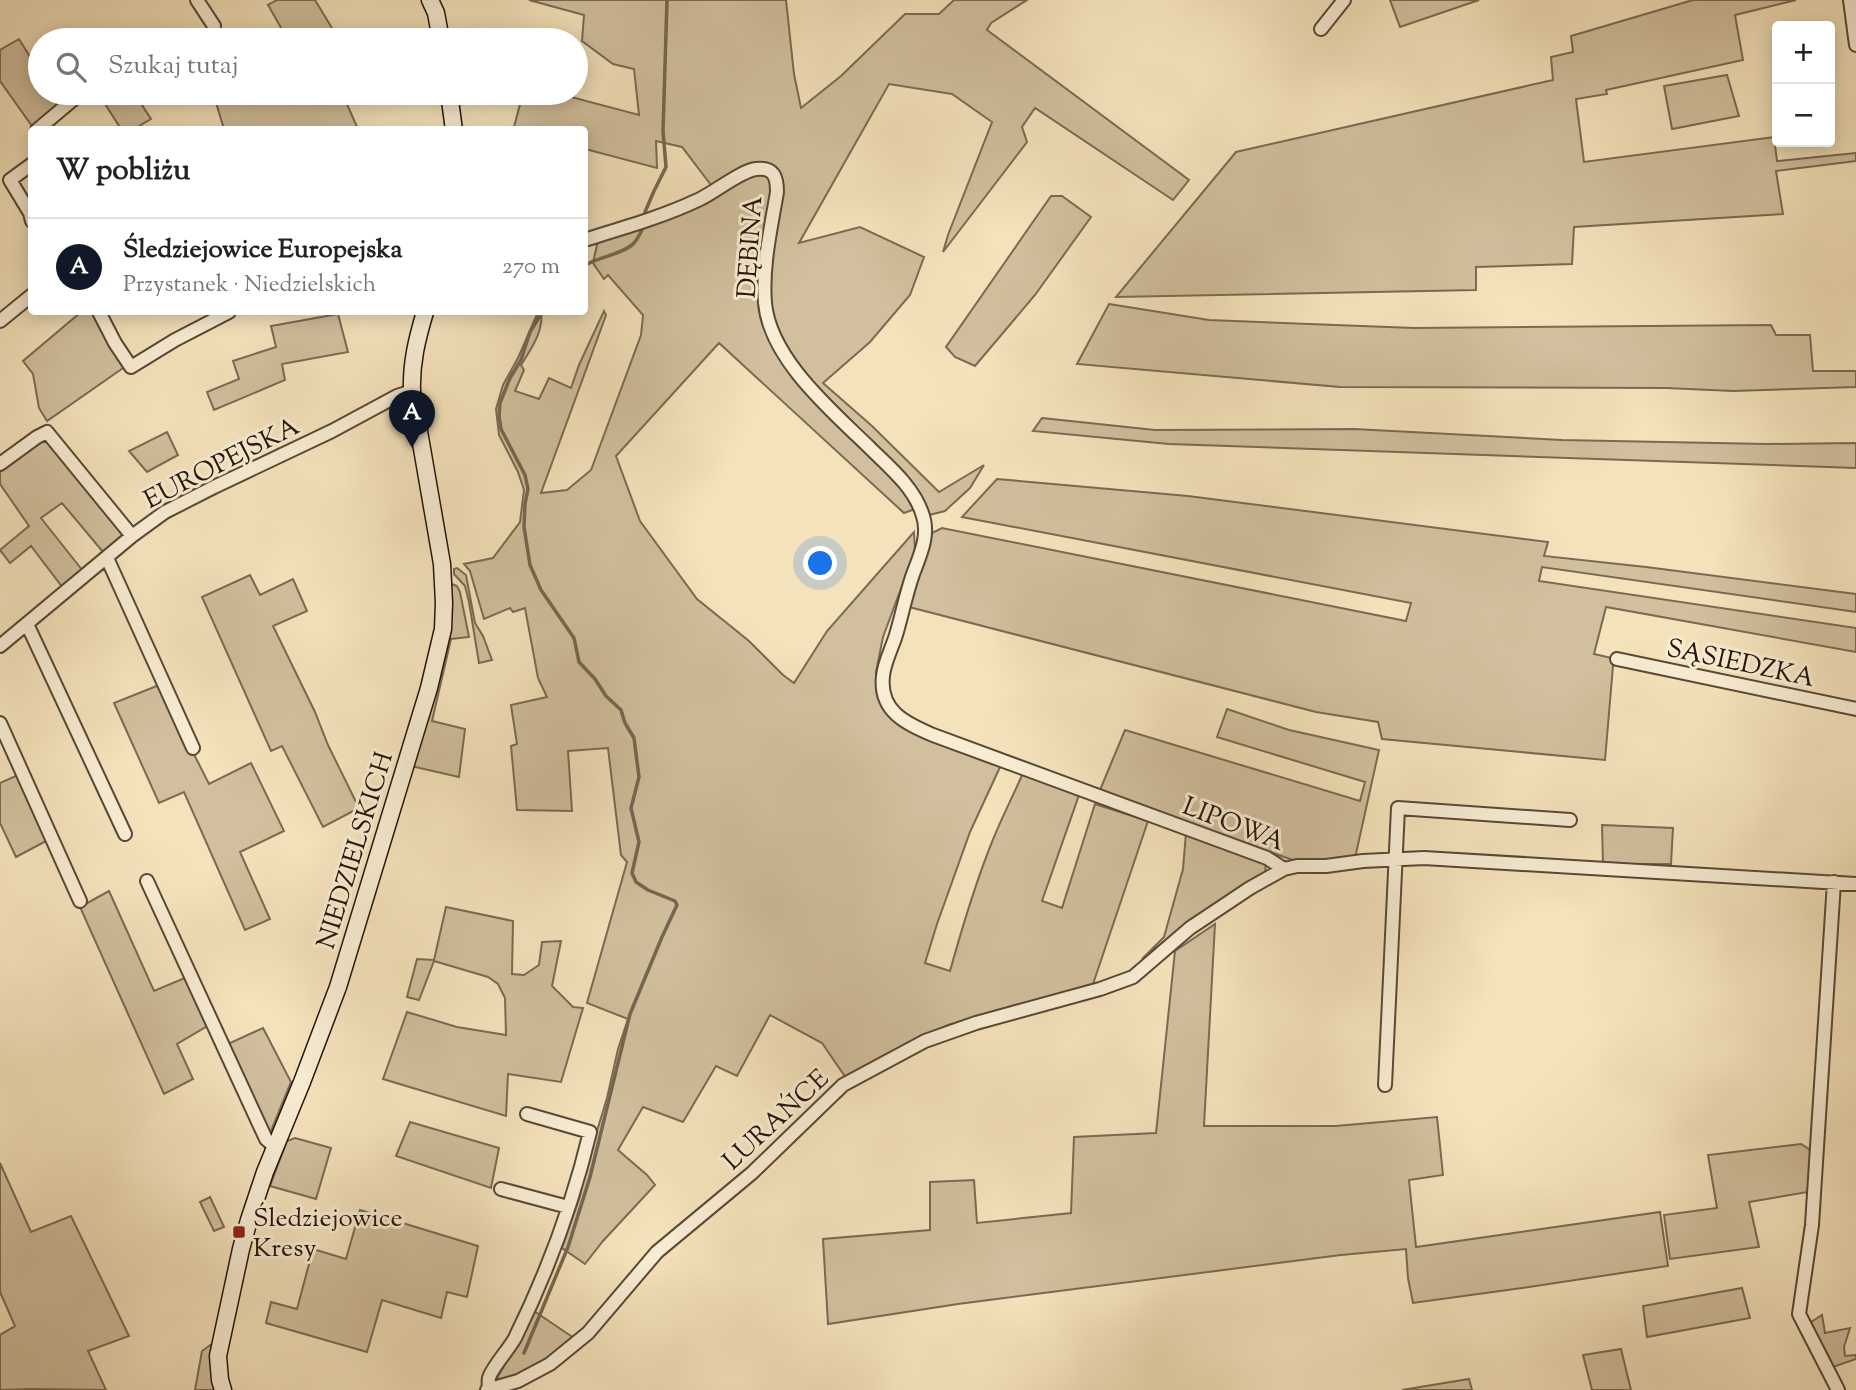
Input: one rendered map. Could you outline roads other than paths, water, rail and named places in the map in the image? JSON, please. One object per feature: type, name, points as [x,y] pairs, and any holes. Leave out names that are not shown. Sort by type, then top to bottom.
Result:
[{"type":"street","points":[[197,0],[214,26]]},
{"type":"street","points":[[430,0],[439,28]]},
{"type":"street","points":[[1321,29],[1344,0]]},
{"type":"street","points":[[1850,0],[1856,45]]},
{"type":"street","points":[[42,126],[67,105]]},
{"type":"street","points":[[451,105],[453,126]]},
{"type":"street","points":[[28,167],[10,180],[28,210]]},
{"type":"street","name":"DĘBINA","points":[[588,239],[645,221],[701,199],[748,171],[757,169],[775,174],[777,192],[765,275],[765,306],[772,330],[787,359],[808,388],[908,488],[921,509],[926,529]]},
{"type":"street","points":[[0,321],[28,298]]},
{"type":"street","points":[[101,315],[131,367],[223,315]]},
{"type":"street","name":"NIEDZIELSKICH","points":[[223,1390],[218,1356],[249,1220],[338,987],[429,688],[443,629],[442,564],[412,391],[414,349],[424,315]]},
{"type":"street","name":"EUROPEJSKA","points":[[0,646],[132,536],[176,505],[412,391]]},
{"type":"street","points":[[0,464],[47,432],[132,536]]},
{"type":"street","name":"LIPOWA","points":[[926,529],[883,675],[884,698],[895,714],[908,724],[933,735],[1267,858],[1284,869],[1396,859],[1495,862],[1856,884]]},
{"type":"street","points":[[107,558],[193,748]]},
{"type":"street","points":[[27,624],[125,834]]},
{"type":"street","name":"SĄSIEDZKA","points":[[1617,659],[1856,709]]},
{"type":"street","points":[[0,723],[80,901]]},
{"type":"street","points":[[1385,1085],[1398,808],[1570,821]]},
{"type":"street","name":"LURAŃCE","points":[[488,1390],[518,1381],[550,1364],[588,1332],[657,1252],[752,1173],[843,1085],[925,1041],[976,1023],[1100,989],[1133,977],[1190,928],[1284,869]]},
{"type":"street","points":[[147,881],[265,1139],[275,1147]]},
{"type":"street","points":[[1834,882],[1812,1225],[1799,1314],[1838,1390]]},
{"type":"street","points":[[488,1390],[489,1377],[511,1345],[551,1256],[590,1132],[527,1114]]},
{"type":"street","points":[[501,1189],[568,1207]]},
{"type":"waterway","points":[[645,218],[645,212],[666,167],[663,131],[667,0]]},
{"type":"waterway","points":[[588,264],[627,249],[636,241],[644,226]]},
{"type":"waterway","points":[[524,1353],[568,1247],[590,1177],[630,1014],[677,905],[675,901],[636,882],[632,873],[639,842],[631,808],[639,777],[634,738],[621,710],[579,662],[574,638],[541,590],[530,565],[524,527],[528,489],[525,475],[501,429],[499,416],[500,403],[510,378],[521,360],[530,332],[539,317]]},
{"type":"place","name":"Śledziejowice Europejska","points":[[412,448]]},
{"type":"place","name":"Śledziejowice Kresy","points":[[239,1232]]}]
